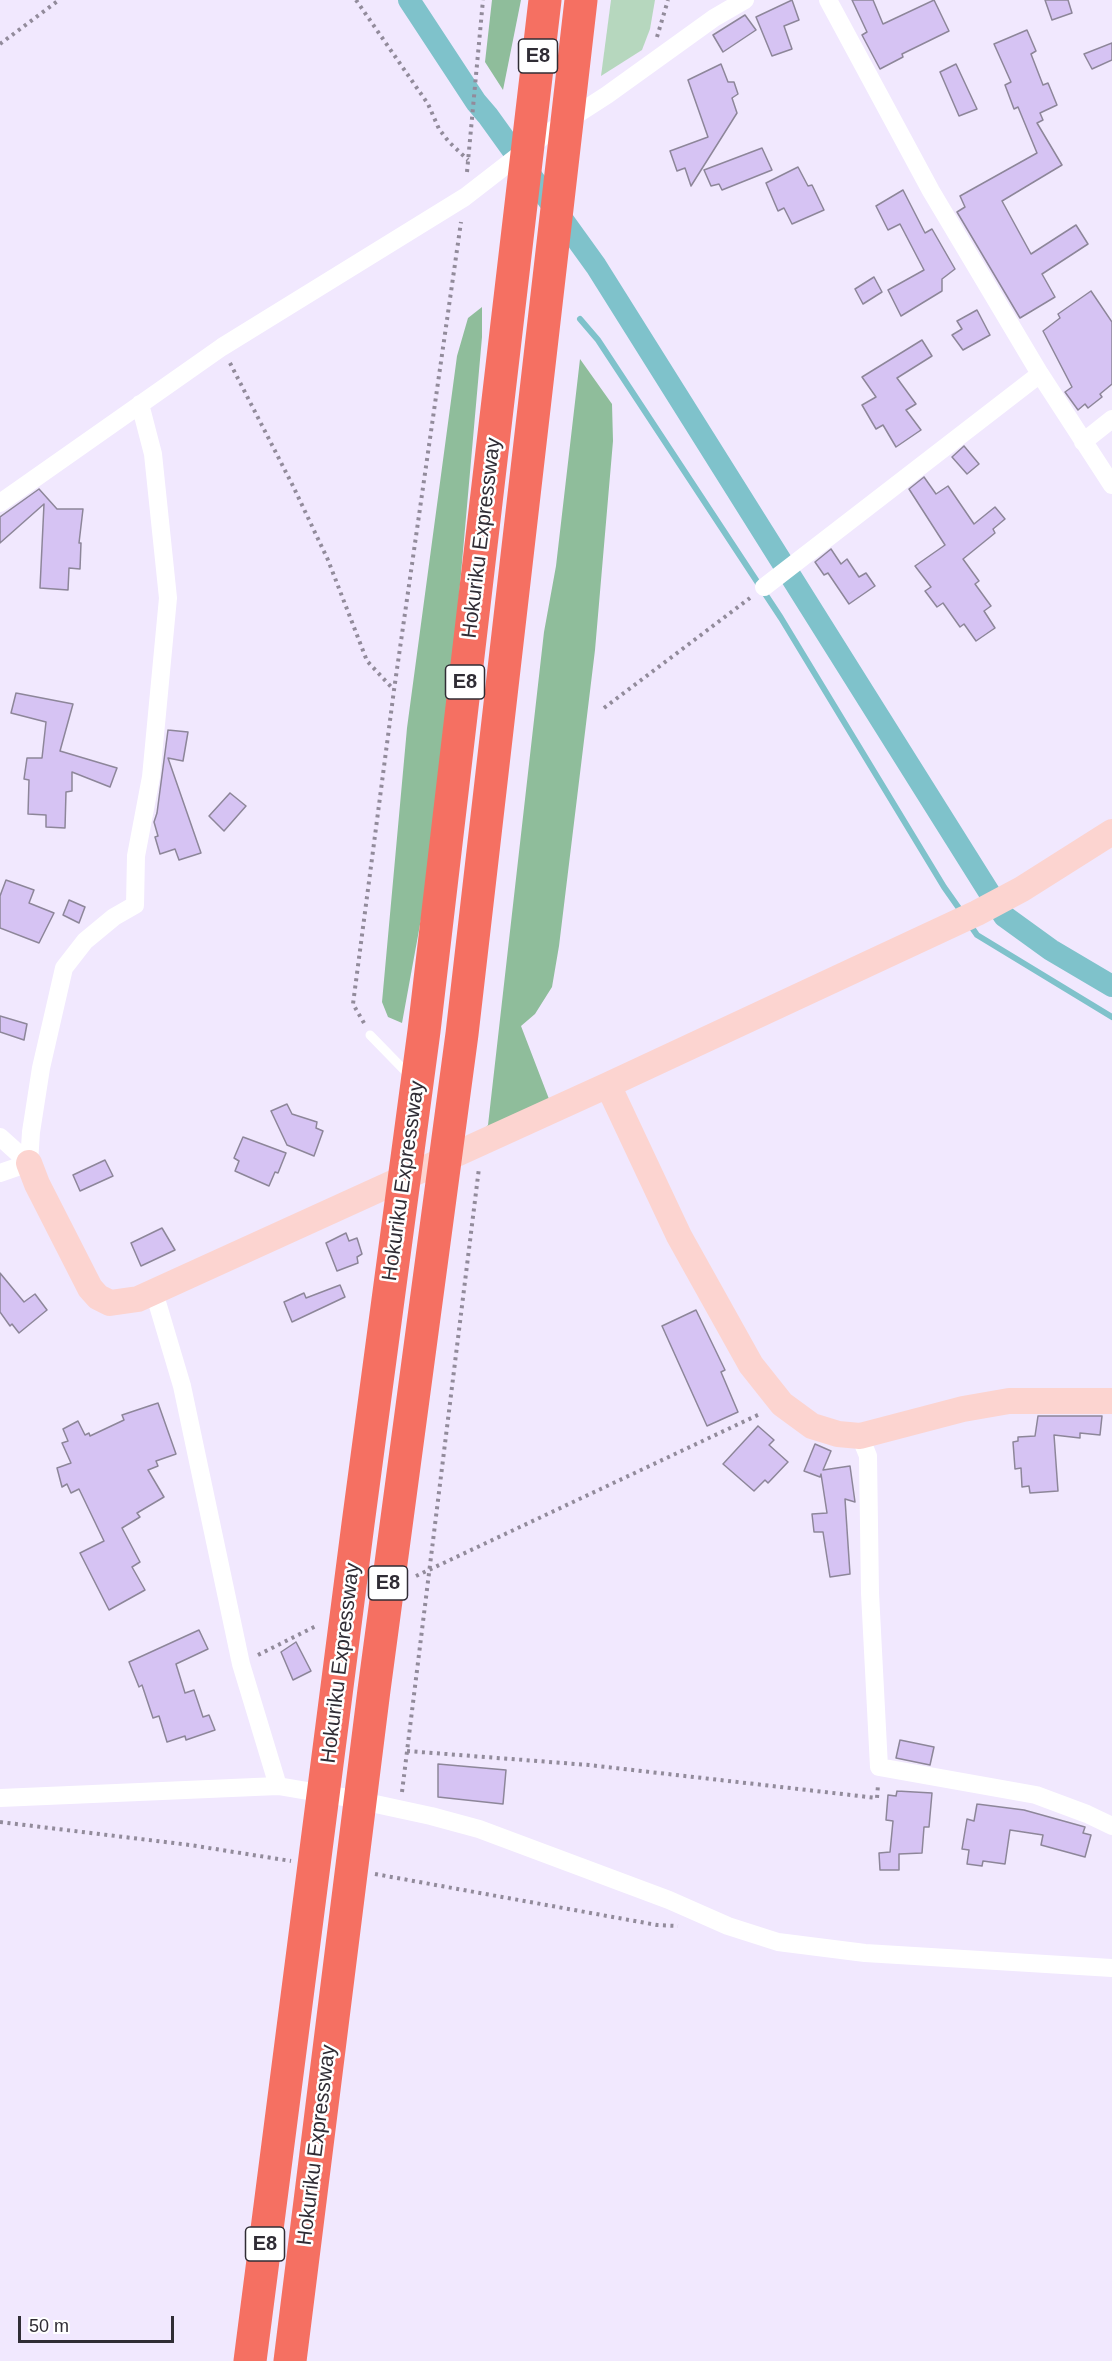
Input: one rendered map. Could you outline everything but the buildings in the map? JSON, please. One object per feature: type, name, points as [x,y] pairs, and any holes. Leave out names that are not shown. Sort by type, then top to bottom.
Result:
[{"type":"highway","name":"Hokuriku Expressway","points":[[250,2361],[359,1512],[424,1031],[530,112],[545,0]]},
{"type":"highway","name":"Hokuriku Expressway","points":[[290,2361],[377,1667],[462,1034],[581,0]]},
{"type":"street","points":[[0,502],[222,347],[465,197],[544,135],[658,59],[714,18],[745,0]]},
{"type":"street","points":[[828,0],[931,191],[1040,374],[1112,485]]},
{"type":"street","points":[[758,592],[1040,374]]},
{"type":"street","points":[[140,404],[153,454],[168,598],[151,777],[136,856],[135,905],[114,916],[86,941],[64,968],[41,1068],[31,1132],[29,1163],[37,1184],[90,1288],[98,1297],[110,1303],[138,1299],[154,1292],[469,1135],[608,1085],[977,913],[1050,872],[1112,832]]},
{"type":"street","points":[[1083,442],[1112,419]]},
{"type":"street","points":[[608,1085],[679,1236],[751,1365],[782,1404],[812,1425],[838,1434],[860,1436],[963,1409],[1009,1401],[1112,1401]]},
{"type":"street","points":[[0,1137],[29,1163]]},
{"type":"street","points":[[0,1173],[29,1163]]},
{"type":"street","points":[[154,1292],[182,1386],[241,1664],[278,1786]]},
{"type":"street","points":[[860,1436],[868,1456],[870,1593],[879,1767],[1036,1795],[1112,1826]]},
{"type":"street","points":[[0,1798],[278,1786],[399,1809],[470,1826],[516,1841],[669,1900],[728,1926],[778,1942],[865,1953],[1112,1968]]},
{"type":"lane","points":[[370,1035],[428,1094]]},
{"type":"lane","points":[[444,1110],[469,1135]]},
{"type":"path","points":[[0,44],[59,0]]},
{"type":"path","points":[[356,0],[429,104],[439,129],[468,160]]},
{"type":"path","points":[[370,1035],[353,1004],[394,690],[465,197],[483,0]]},
{"type":"path","points":[[658,59],[657,32],[668,0]]},
{"type":"path","points":[[222,347],[328,560],[367,661],[394,690]]},
{"type":"path","points":[[604,708],[758,592]]},
{"type":"path","points":[[399,1809],[431,1568],[480,1162],[469,1135]]},
{"type":"path","points":[[410,1579],[782,1404]]},
{"type":"path","points":[[241,1664],[326,1622]]},
{"type":"path","points":[[407,1751],[589,1765],[877,1798],[879,1767]]},
{"type":"green space","points":[[492,0],[521,0],[503,90],[485,62]]},
{"type":"green space","points":[[611,0],[655,0],[650,29],[642,50],[601,76]]},
{"type":"green space","points":[[482,307],[482,337],[452,675],[430,870],[402,1023],[388,1017],[382,1002],[407,728],[457,356],[468,318]]},
{"type":"green space","points":[[580,359],[612,404],[613,441],[595,650],[559,946],[552,987],[535,1014],[521,1026],[549,1099],[485,1128],[488,1125],[544,632],[556,566]]},
{"type":"waterway","points":[[409,0],[476,102],[596,266],[1004,916],[1051,950],[1112,986]]},
{"type":"waterway","points":[[580,319],[598,340],[781,618],[944,887],[963,914]]},
{"type":"waterway","points":[[968,922],[977,935],[1112,1017]]}]
